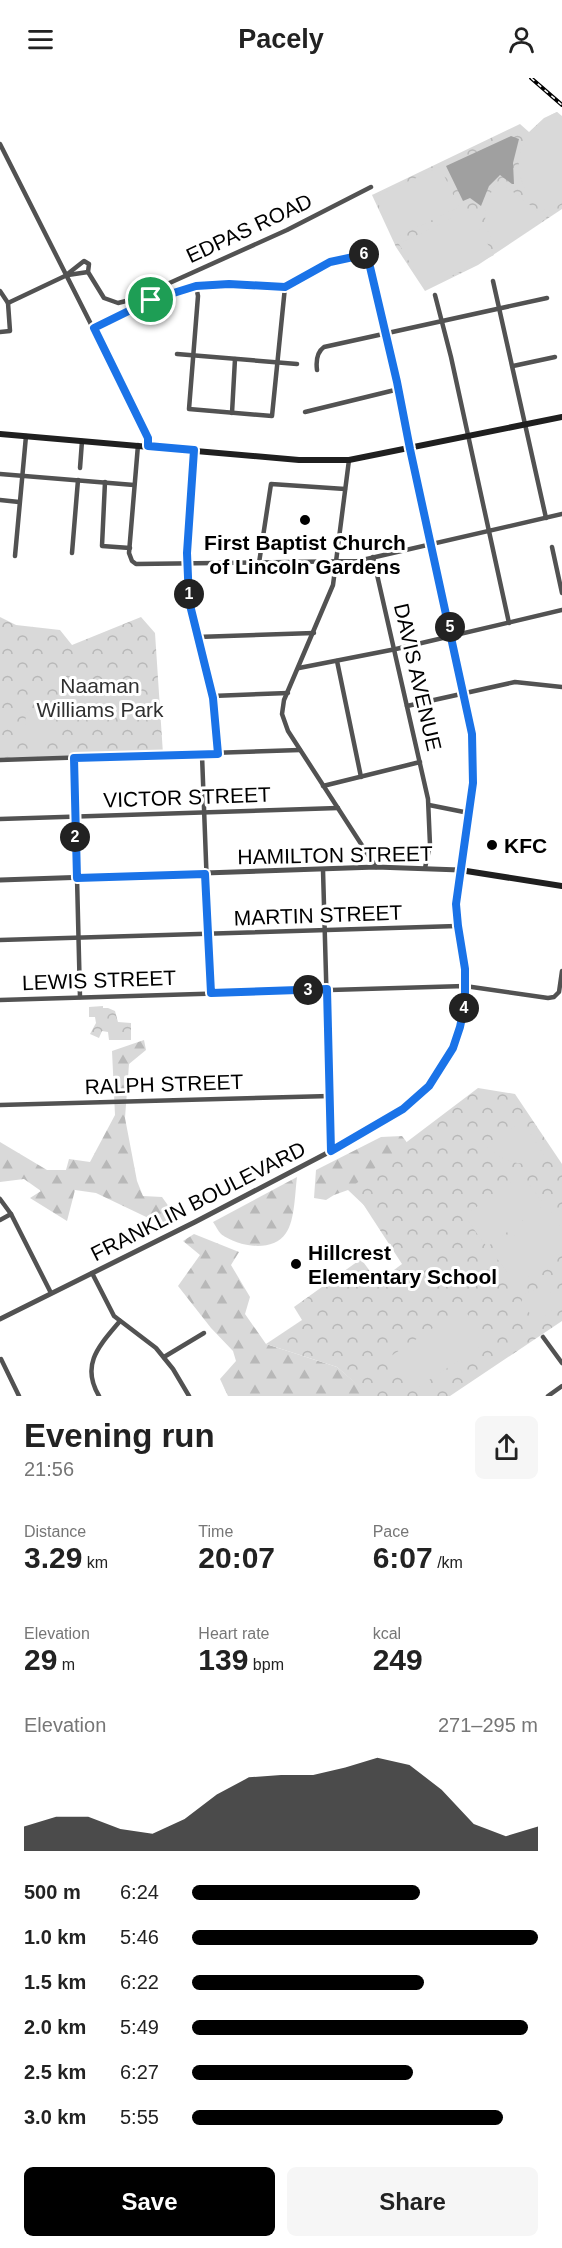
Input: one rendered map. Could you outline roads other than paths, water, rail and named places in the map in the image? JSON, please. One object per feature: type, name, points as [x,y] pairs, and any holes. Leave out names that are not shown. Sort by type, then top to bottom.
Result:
[{"type":"main road","points":[[0,434],[299,460],[349,460],[562,417]]},
{"type":"main road","name":"FRANKLIN BOULEVARD","points":[[410,449],[465,692],[472,734],[474,765],[460,870]]},
{"type":"main road","name":"HAMILTON STREET","points":[[460,870],[562,886]]},
{"type":"street","points":[[0,144],[148,438],[148,446]]},
{"type":"street","name":"EDPAS ROAD","points":[[88,272],[104,298],[118,303],[134,299],[287,230],[371,187]]},
{"type":"street","points":[[94,328],[151,300],[196,286],[229,284],[285,287],[330,262],[367,254],[399,389],[410,449]]},
{"type":"street","points":[[8,303],[65,276],[84,261],[89,264],[88,272],[65,276]]},
{"type":"street","points":[[493,281],[546,518]]},
{"type":"street","points":[[196,286],[198,296],[189,409],[272,416],[285,287]]},
{"type":"street","points":[[0,291],[8,303],[10,331],[0,332]]},
{"type":"street","points":[[435,295],[451,357],[509,622]]},
{"type":"street","points":[[317,370],[317,358],[324,347],[547,298]]},
{"type":"street","points":[[177,354],[297,364]]},
{"type":"street","points":[[513,366],[555,357]]},
{"type":"street","points":[[231,413],[235,359]]},
{"type":"street","points":[[305,412],[399,389]]},
{"type":"street","points":[[15,556],[26,436]]},
{"type":"street","points":[[80,468],[82,441]]},
{"type":"street","points":[[138,445],[130,548],[134,563],[336,562],[374,557],[562,514]]},
{"type":"street","points":[[194,450],[188,523],[189,601],[212,696],[218,754]]},
{"type":"street","points":[[349,460],[333,585],[288,693],[282,714],[288,731],[376,867]]},
{"type":"street","points":[[0,474],[134,484]]},
{"type":"street","points":[[72,554],[78,480]]},
{"type":"street","points":[[105,482],[102,546],[130,548]]},
{"type":"street","points":[[259,563],[271,484],[345,489]]},
{"type":"street","points":[[0,500],[19,502]]},
{"type":"street","points":[[552,547],[561,576],[562,592]]},
{"type":"street","name":"DAVIS AVENUE","points":[[374,557],[429,805],[430,845],[425,868]]},
{"type":"street","points":[[299,668],[396,649],[562,610]]},
{"type":"street","points":[[197,637],[314,633]]},
{"type":"street","points":[[337,661],[361,777]]},
{"type":"street","points":[[407,706],[515,682],[562,687]]},
{"type":"street","points":[[212,696],[288,693]]},
{"type":"street","points":[[0,760],[300,750]]},
{"type":"street","points":[[202,755],[211,993]]},
{"type":"street","points":[[74,758],[80,997]]},
{"type":"street","points":[[323,786],[420,762]]},
{"type":"street","points":[[429,805],[469,813]]},
{"type":"street","name":"VICTOR STREET","points":[[0,819],[338,808]]},
{"type":"street","name":"HAMILTON STREET","points":[[0,880],[376,867],[460,870]]},
{"type":"street","points":[[323,870],[331,1151]]},
{"type":"street","name":"FRANKLIN BOULEVARD","points":[[0,1319],[331,1151],[403,1109],[429,1086],[453,1048],[465,1003],[465,969],[458,926],[457,894],[460,870]]},
{"type":"street","name":"MARTIN STREET","points":[[0,940],[458,926]]},
{"type":"street","name":"LEWIS STREET","points":[[0,1000],[465,986],[548,998],[557,995],[562,970]]},
{"type":"street","name":"RALPH STREET","points":[[0,1105],[330,1096]]},
{"type":"street","points":[[0,1199],[11,1214],[51,1293]]},
{"type":"street","points":[[0,1220],[11,1214]]},
{"type":"street","points":[[92,1273],[114,1316],[146,1339],[164,1358],[189,1396]]},
{"type":"street","points":[[99,1396],[93,1386],[91,1367],[99,1347],[120,1321]]},
{"type":"street","points":[[164,1358],[204,1333]]},
{"type":"street","points":[[543,1337],[562,1363]]},
{"type":"street","points":[[1,1359],[19,1396]]},
{"type":"street","points":[[548,1396],[562,1386]]},
{"type":"railway","points":[[531,78],[562,105]]},
{"type":"place","name":"First Baptist Church of Lincoln Gardens","points":[[305,520]]},
{"type":"place","name":"KFC","points":[[492,845]]},
{"type":"place","name":"Hillcrest Elementary School","points":[[296,1264]]},
{"type":"park label","name":"Naaman Williams Park","points":[[100,697]]}]
